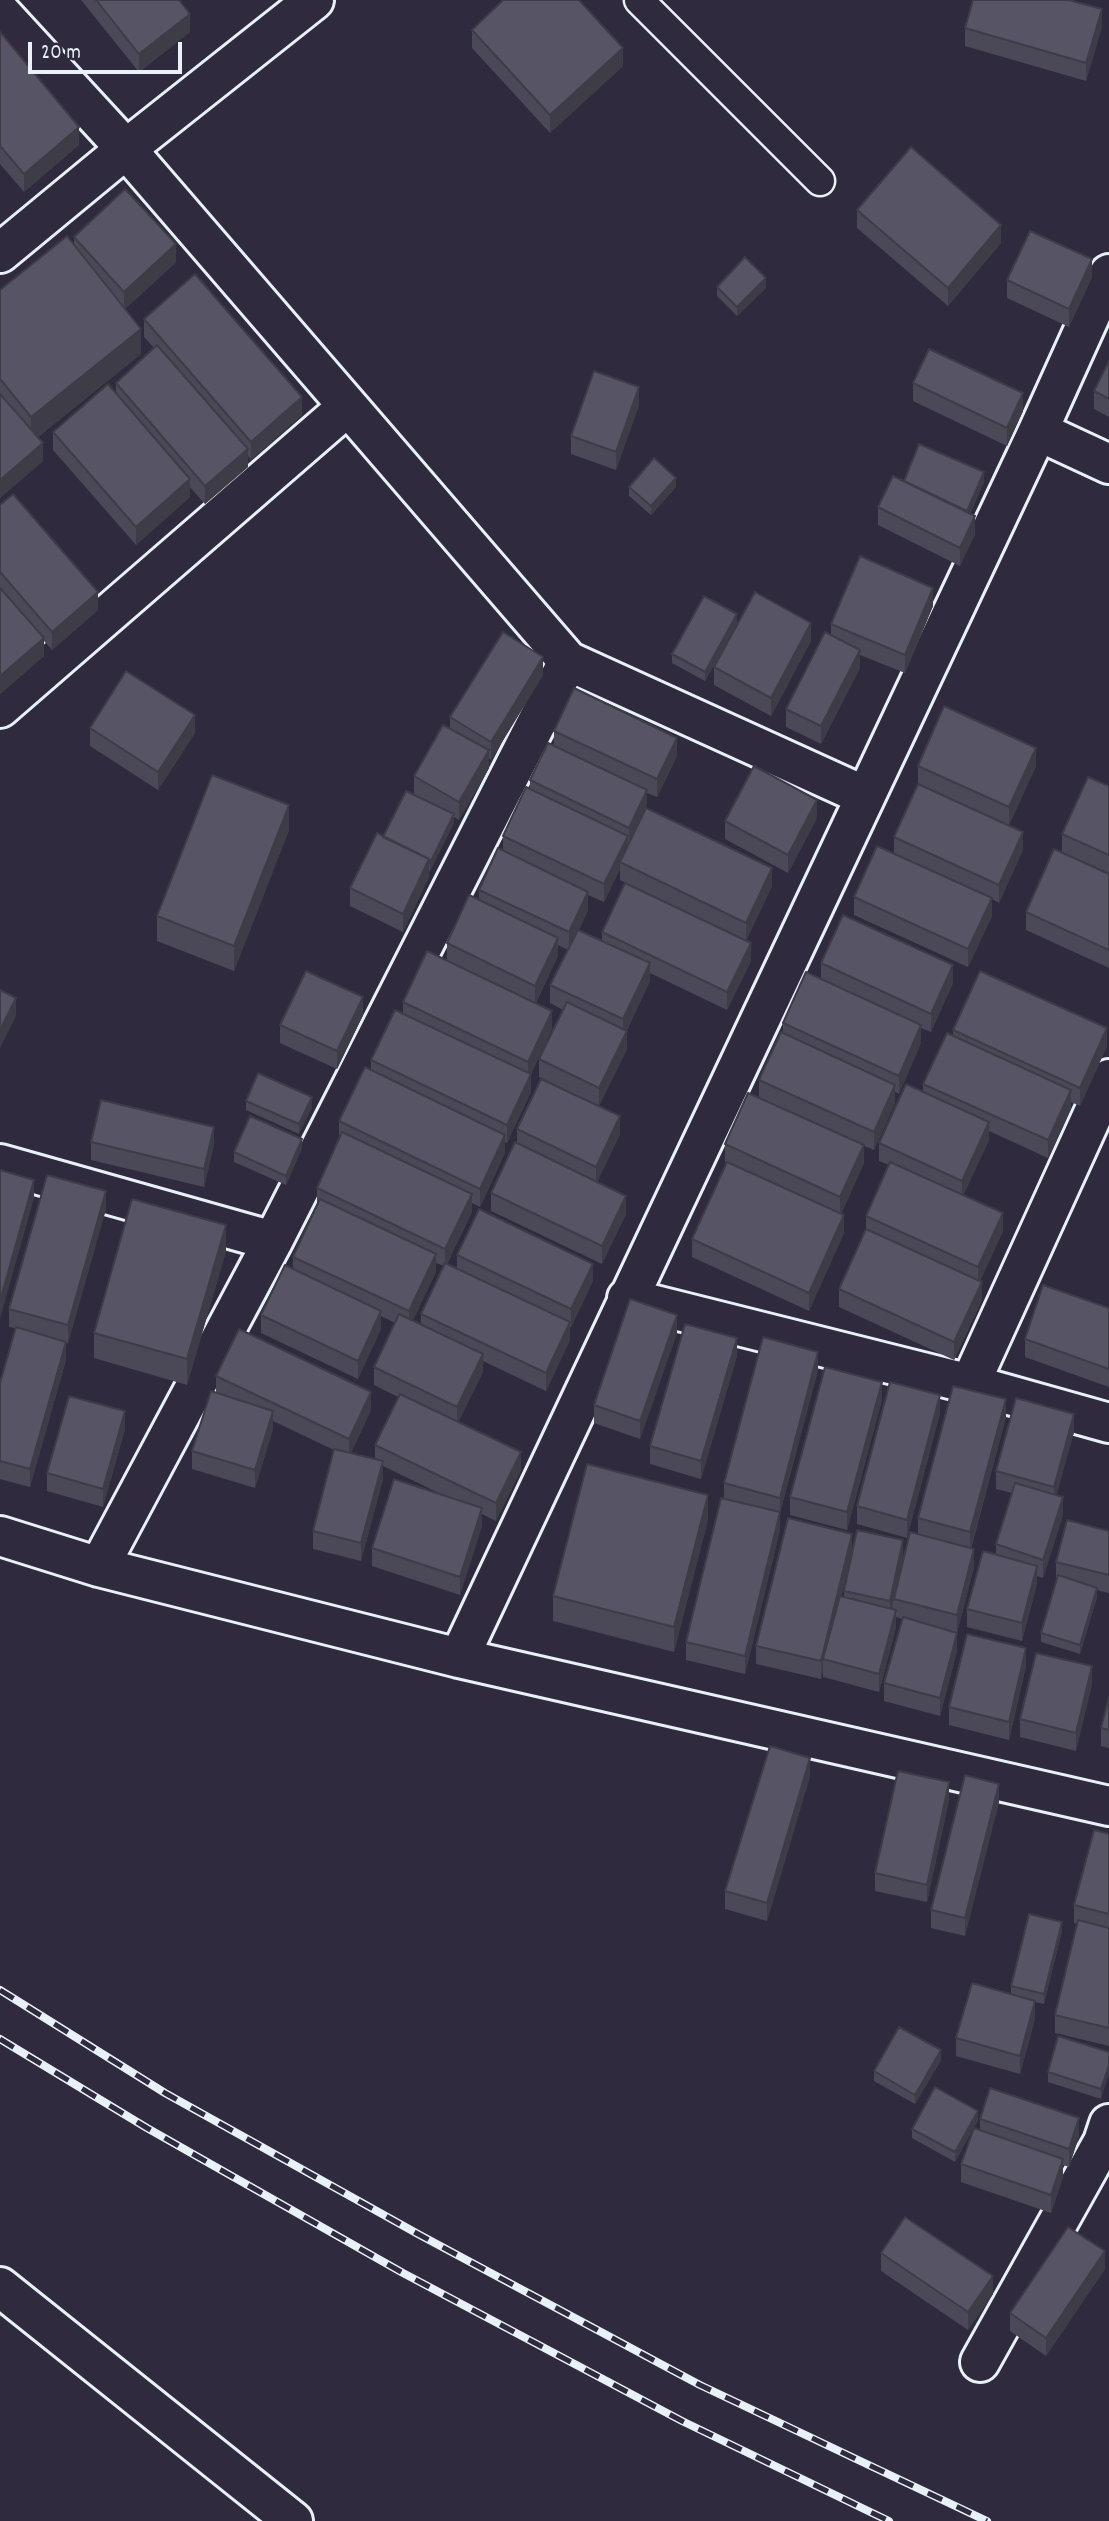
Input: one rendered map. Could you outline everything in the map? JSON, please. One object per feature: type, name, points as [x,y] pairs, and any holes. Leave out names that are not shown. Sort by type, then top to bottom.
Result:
[{"type":"street","points":[[0,253],[314,0]]},
{"type":"street","points":[[0,12],[126,149],[568,662],[866,796]]},
{"type":"street","points":[[459,1658],[1109,274]]},
{"type":"street","points":[[0,708],[347,407]]},
{"type":"street","points":[[1038,430],[1109,464]]},
{"type":"street","points":[[99,1567],[273,1241],[568,662]]},
{"type":"street","points":[[970,1384],[1109,1079]]},
{"type":"street","points":[[0,1164],[273,1241]]},
{"type":"street","points":[[627,1298],[970,1384],[1109,1423]]},
{"type":"street","points":[[0,1536],[99,1567],[459,1658],[1109,1806]]},
{"type":"street","points":[[980,2362],[1103,2142],[1109,2124]]},
{"type":"street","points":[[0,2287],[293,2521]]},
{"type":"lane","points":[[639,0],[820,181]]},
{"type":"building","points":[[96,0],[179,0],[190,14],[139,54]]},
{"type":"building","points":[[503,0],[579,0],[623,48],[550,115],[472,30]]},
{"type":"building","points":[[973,0],[1069,0],[1102,9],[1086,63],[965,28]]},
{"type":"building","points":[[0,32],[79,127],[24,174],[0,146]]},
{"type":"building","points":[[911,147],[1001,225],[948,288],[857,210]]},
{"type":"building","points":[[125,189],[176,244],[124,292],[74,237]]},
{"type":"building","points":[[1030,231],[1092,259],[1069,309],[1007,280]]},
{"type":"building","points":[[67,236],[141,329],[31,417],[0,379],[0,290]]},
{"type":"building","points":[[745,257],[766,278],[737,307],[717,287]]},
{"type":"building","points":[[195,274],[302,397],[251,442],[144,319]]},
{"type":"building","points":[[157,345],[248,449],[205,486],[116,383]]},
{"type":"building","points":[[929,349],[1023,393],[1007,428],[913,383]]},
{"type":"building","points":[[1109,361],[1109,399],[1094,391]]},
{"type":"building","points":[[594,371],[639,387],[616,452],[571,436]]},
{"type":"building","points":[[108,384],[190,479],[136,527],[53,432]]},
{"type":"building","points":[[0,394],[43,443],[0,480]]},
{"type":"building","points":[[919,444],[984,472],[967,511],[904,481]]},
{"type":"building","points":[[654,458],[676,478],[651,506],[629,487]]},
{"type":"building","points":[[893,476],[975,516],[960,548],[878,507]]},
{"type":"building","points":[[13,494],[98,592],[52,632],[0,572],[0,505]]},
{"type":"building","points":[[860,556],[933,588],[905,655],[831,624]]},
{"type":"building","points":[[0,588],[44,638],[0,676]]},
{"type":"building","points":[[755,592],[811,623],[771,698],[714,667]]},
{"type":"building","points":[[704,596],[737,614],[705,672],[672,654]]},
{"type":"building","points":[[503,632],[543,657],[491,742],[450,717]]},
{"type":"building","points":[[825,632],[860,650],[821,726],[786,709]]},
{"type":"building","points":[[126,671],[195,715],[158,772],[90,728]]},
{"type":"building","points":[[574,688],[677,738],[657,779],[554,731]]},
{"type":"building","points":[[944,706],[1036,748],[1009,807],[918,766]]},
{"type":"building","points":[[443,725],[489,750],[459,802],[414,776]]},
{"type":"building","points":[[548,743],[647,790],[629,828],[530,780]]},
{"type":"building","points":[[754,766],[817,800],[788,855],[725,821]]},
{"type":"building","points":[[212,775],[289,805],[234,946],[157,916]]},
{"type":"building","points":[[1088,777],[1109,786],[1109,855],[1062,834]]},
{"type":"building","points":[[918,784],[1023,832],[999,885],[894,837]]},
{"type":"building","points":[[526,787],[628,836],[604,884],[503,836]]},
{"type":"building","points":[[406,791],[454,814],[430,863],[429,859],[383,837]]},
{"type":"building","points":[[646,808],[772,868],[746,923],[620,862]]},
{"type":"building","points":[[377,833],[429,859],[403,914],[350,888]]},
{"type":"building","points":[[877,846],[992,898],[968,949],[854,897]]},
{"type":"building","points":[[498,848],[588,892],[569,932],[479,890]]},
{"type":"building","points":[[1054,849],[1109,874],[1109,950],[1026,912]]},
{"type":"building","points":[[625,883],[751,943],[727,992],[602,932]]},
{"type":"building","points":[[469,895],[558,938],[535,986],[447,943]]},
{"type":"building","points":[[843,915],[953,965],[931,1014],[821,963]]},
{"type":"building","points":[[578,930],[650,963],[623,1019],[550,985]]},
{"type":"building","points":[[427,951],[552,1011],[528,1062],[403,1002]]},
{"type":"building","points":[[306,971],[363,997],[337,1051],[280,1025]]},
{"type":"building","points":[[980,971],[1107,1028],[1080,1088],[953,1030]]},
{"type":"building","points":[[806,972],[921,1025],[899,1076],[783,1023]]},
{"type":"building","points":[[0,990],[16,998],[0,1030]]},
{"type":"building","points":[[567,1002],[627,1031],[599,1088],[539,1059]]},
{"type":"building","points":[[395,1010],[531,1074],[507,1125],[371,1060]]},
{"type":"building","points":[[781,1032],[895,1085],[874,1132],[759,1080]]},
{"type":"building","points":[[947,1033],[1071,1090],[1048,1140],[923,1084]]},
{"type":"building","points":[[365,1067],[505,1135],[480,1189],[339,1121]]},
{"type":"building","points":[[258,1073],[312,1097],[299,1124],[246,1101]]},
{"type":"building","points":[[541,1079],[620,1116],[596,1167],[517,1129]]},
{"type":"building","points":[[906,1084],[989,1122],[962,1181],[879,1143]]},
{"type":"building","points":[[748,1093],[864,1145],[840,1197],[725,1144]]},
{"type":"building","points":[[101,1100],[214,1127],[204,1169],[91,1142]]},
{"type":"building","points":[[250,1116],[302,1139],[286,1176],[234,1152]]},
{"type":"building","points":[[342,1132],[472,1194],[445,1249],[317,1188]]},
{"type":"building","points":[[515,1142],[626,1196],[602,1246],[491,1193]]},
{"type":"building","points":[[727,1162],[844,1215],[809,1293],[692,1239]]},
{"type":"building","points":[[890,1162],[1003,1213],[978,1267],[866,1216]]},
{"type":"building","points":[[0,1170],[34,1180],[0,1301]]},
{"type":"building","points":[[47,1175],[106,1191],[68,1325],[9,1309]]},
{"type":"building","points":[[132,1199],[226,1225],[187,1359],[94,1333]]},
{"type":"building","points":[[320,1199],[436,1254],[409,1311],[293,1257]]},
{"type":"building","points":[[479,1209],[593,1264],[571,1309],[457,1255]]},
{"type":"building","points":[[866,1229],[982,1282],[954,1342],[839,1289]]},
{"type":"building","points":[[445,1263],[570,1322],[546,1373],[421,1314]]},
{"type":"building","points":[[285,1265],[381,1311],[358,1361],[261,1315]]},
{"type":"building","points":[[1043,1285],[1109,1308],[1109,1369],[1025,1339]]},
{"type":"building","points":[[630,1299],[677,1315],[640,1421],[594,1405]]},
{"type":"building","points":[[399,1314],[483,1354],[457,1407],[374,1367]]},
{"type":"building","points":[[685,1324],[737,1338],[701,1461],[650,1446]]},
{"type":"building","points":[[16,1327],[66,1342],[30,1469],[0,1461],[0,1383]]},
{"type":"building","points":[[239,1329],[371,1392],[349,1439],[216,1376]]},
{"type":"building","points":[[763,1337],[818,1352],[780,1498],[724,1483]]},
{"type":"building","points":[[825,1367],[882,1382],[847,1512],[790,1497]]},
{"type":"building","points":[[890,1382],[940,1395],[907,1520],[857,1506]]},
{"type":"building","points":[[953,1386],[1006,1399],[970,1532],[918,1518]]},
{"type":"building","points":[[211,1391],[273,1411],[255,1470],[192,1451]]},
{"type":"building","points":[[400,1394],[521,1452],[496,1503],[375,1445]]},
{"type":"building","points":[[69,1396],[125,1411],[103,1489],[47,1473]]},
{"type":"building","points":[[1016,1398],[1074,1414],[1054,1487],[996,1471]]},
{"type":"building","points":[[334,1449],[383,1461],[361,1543],[313,1531]]},
{"type":"building","points":[[587,1464],[708,1495],[674,1627],[553,1596]]},
{"type":"building","points":[[394,1479],[482,1508],[460,1577],[372,1548]]},
{"type":"building","points":[[1015,1483],[1063,1497],[1043,1560],[996,1544]]},
{"type":"building","points":[[721,1498],[780,1512],[745,1656],[686,1642]]},
{"type":"building","points":[[788,1518],[852,1534],[821,1661],[756,1646]]},
{"type":"building","points":[[1067,1520],[1109,1531],[1109,1575],[1056,1562]]},
{"type":"building","points":[[857,1530],[903,1540],[890,1601],[844,1591]]},
{"type":"building","points":[[910,1532],[974,1549],[957,1615],[894,1599]]},
{"type":"building","points":[[983,1551],[1037,1566],[1022,1623],[967,1609]]},
{"type":"building","points":[[1058,1575],[1097,1588],[1080,1645],[1041,1633]]},
{"type":"building","points":[[840,1596],[896,1610],[879,1674],[823,1659]]},
{"type":"building","points":[[903,1617],[957,1633],[940,1698],[884,1683]]},
{"type":"building","points":[[967,1634],[1026,1648],[1009,1722],[949,1707]]},
{"type":"building","points":[[1036,1653],[1092,1666],[1076,1733],[1020,1719]]},
{"type":"building","points":[[1109,1697],[1109,1730],[1101,1728]]},
{"type":"building","points":[[770,1746],[810,1758],[767,1903],[725,1891]]},
{"type":"building","points":[[898,1771],[949,1782],[927,1885],[875,1873]]},
{"type":"building","points":[[965,1775],[999,1784],[965,1918],[931,1910]]},
{"type":"building","points":[[1094,1830],[1109,1834],[1109,1914],[1074,1905]]},
{"type":"building","points":[[1029,1914],[1062,1922],[1044,1994],[1011,1986]]},
{"type":"building","points":[[1078,1920],[1109,1928],[1109,2028],[1055,2015]]},
{"type":"building","points":[[972,1983],[1035,2001],[1020,2056],[956,2038]]},
{"type":"building","points":[[899,2027],[941,2050],[915,2095],[874,2071]]},
{"type":"building","points":[[1058,2036],[1109,2052],[1109,2065],[1101,2089],[1048,2072]]},
{"type":"building","points":[[935,2087],[978,2111],[955,2152],[912,2129]]},
{"type":"building","points":[[990,2088],[1079,2118],[1069,2149],[980,2119]]},
{"type":"building","points":[[974,2128],[1063,2159],[1051,2195],[961,2164]]},
{"type":"building","points":[[905,2217],[993,2276],[968,2312],[881,2253]]},
{"type":"building","points":[[1068,2227],[1105,2251],[1046,2338],[1010,2313]]},
{"type":"railway","points":[[0,1990],[165,2093],[418,2234],[700,2385],[987,2521]]},
{"type":"railway","points":[[0,2039],[147,2128],[403,2273],[682,2421],[889,2521]]}]
